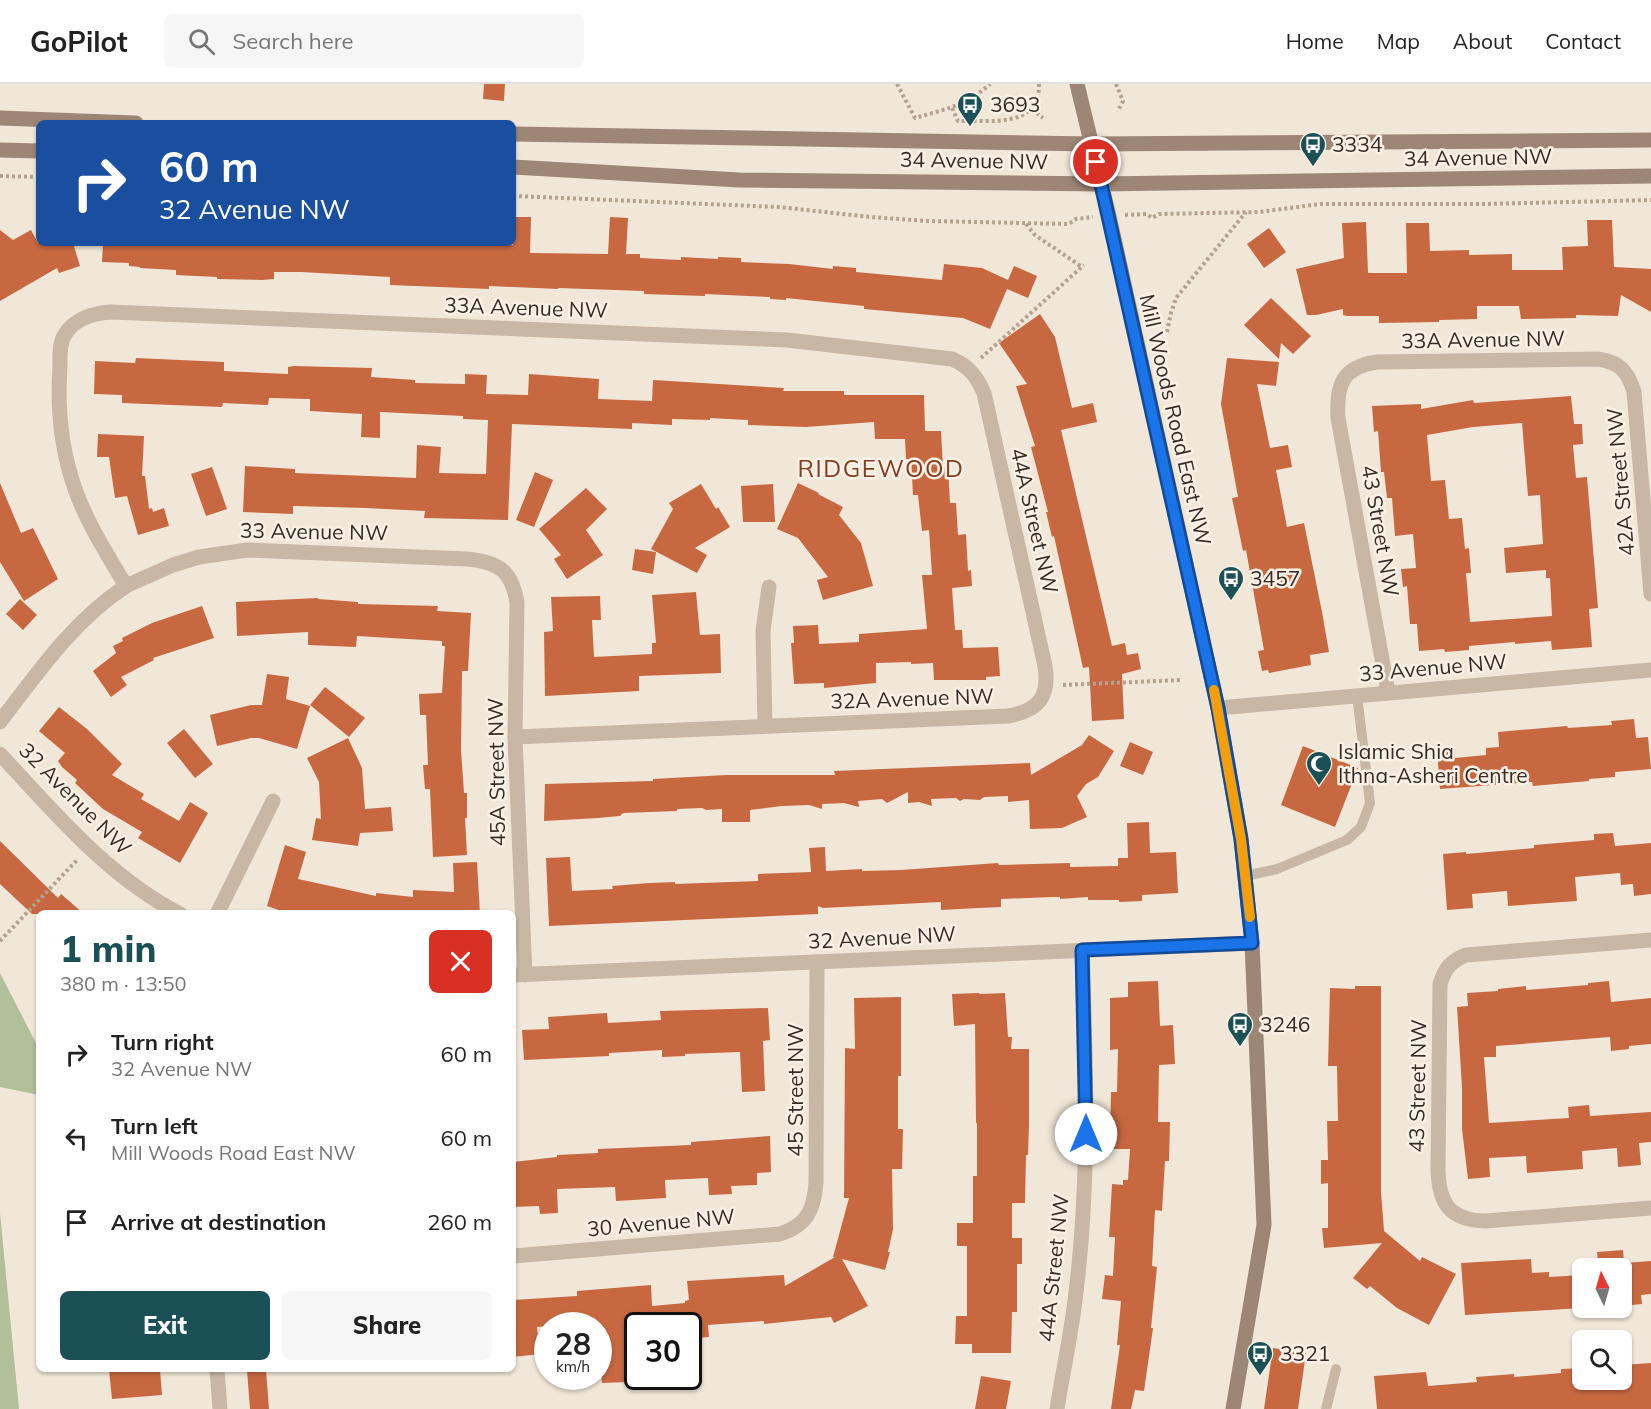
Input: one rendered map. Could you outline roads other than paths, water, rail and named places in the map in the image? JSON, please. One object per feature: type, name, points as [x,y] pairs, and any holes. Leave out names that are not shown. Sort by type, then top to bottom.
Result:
[{"type":"main road","name":"Mill Woods Road East NW","points":[[1077,84],[1218,708],[1241,839],[1252,943],[1264,1225],[1233,1409]]},
{"type":"main road","points":[[0,118],[54,120]]},
{"type":"main road","name":"34 Avenue NW","points":[[516,134],[1091,144],[1651,140]]},
{"type":"main road","points":[[0,150],[36,151]]},
{"type":"main road","name":"34 Avenue NW","points":[[516,167],[738,180],[1101,184],[1651,176]]},
{"type":"street","name":"33A Avenue NW","points":[[126,586],[84,512],[69,472],[62,439],[58,395],[61,347],[64,336],[78,321],[99,312],[787,339],[952,359],[969,369]]},
{"type":"street","name":"33A Avenue NW","points":[[1344,377],[1359,365],[1377,362],[1598,359],[1617,363],[1624,369]]},
{"type":"street","name":"44A Street NW","points":[[969,369],[978,380],[984,393],[1045,666],[1047,686]]},
{"type":"street","name":"42A Street NW","points":[[1624,369],[1644,423],[1651,594]]},
{"type":"street","name":"43 Street NW","points":[[1344,377],[1338,396],[1338,418],[1388,693]]},
{"type":"street","name":"33 Avenue NW","points":[[0,722],[61,642],[91,612],[126,586],[173,565],[199,557],[247,550],[467,559],[481,560],[504,570]]},
{"type":"street","name":"45A Street NW","points":[[504,570],[513,586],[517,603],[515,737],[519,975]]},
{"type":"street","points":[[765,726],[763,631],[769,587]]},
{"type":"street","name":"33 Avenue NW","points":[[1218,708],[1651,670]]},
{"type":"street","name":"32A Avenue NW","points":[[515,737],[1008,716],[1030,710],[1043,696],[1047,686]]},
{"type":"street","name":"32 Avenue NW","points":[[0,754],[89,848],[140,889],[174,910]]},
{"type":"street","points":[[219,910],[273,801]]},
{"type":"street","name":"43 Street NW","points":[[1651,940],[1466,956],[1450,963],[1440,984],[1438,1170],[1438,1185],[1443,1200],[1456,1215],[1469,1221],[1651,1208]]},
{"type":"street","name":"32 Avenue NW","points":[[519,975],[1252,943]]},
{"type":"street","name":"44A Street NW","points":[[1057,1409],[1076,1292],[1082,1225],[1086,1086],[1082,950]]},
{"type":"street","name":"45 Street NW","points":[[807,1217],[815,1197],[816,1183],[817,962]]},
{"type":"street","name":"30 Avenue NW","points":[[516,1256],[780,1233],[800,1225],[807,1217]]},
{"type":"street","points":[[217,1372],[220,1409]]},
{"type":"lane","points":[[1245,876],[1277,870],[1336,845],[1347,840],[1360,827],[1370,803],[1357,695]]},
{"type":"lane","points":[[1326,1409],[1336,1369]]},
{"type":"place","name":"3693","points":[[970,128]]},
{"type":"place","name":"3334","points":[[1313,168]]},
{"type":"place","name":"3457","points":[[1231,602]]},
{"type":"place","name":"Islamic Shia Ithna-Asheri Centre","points":[[1319,787]]},
{"type":"place","name":"3246","points":[[1240,1048]]},
{"type":"place","name":"3321","points":[[1260,1377]]},
{"type":"district","name":"RIDGEWOOD","points":[[881,469]]}]
